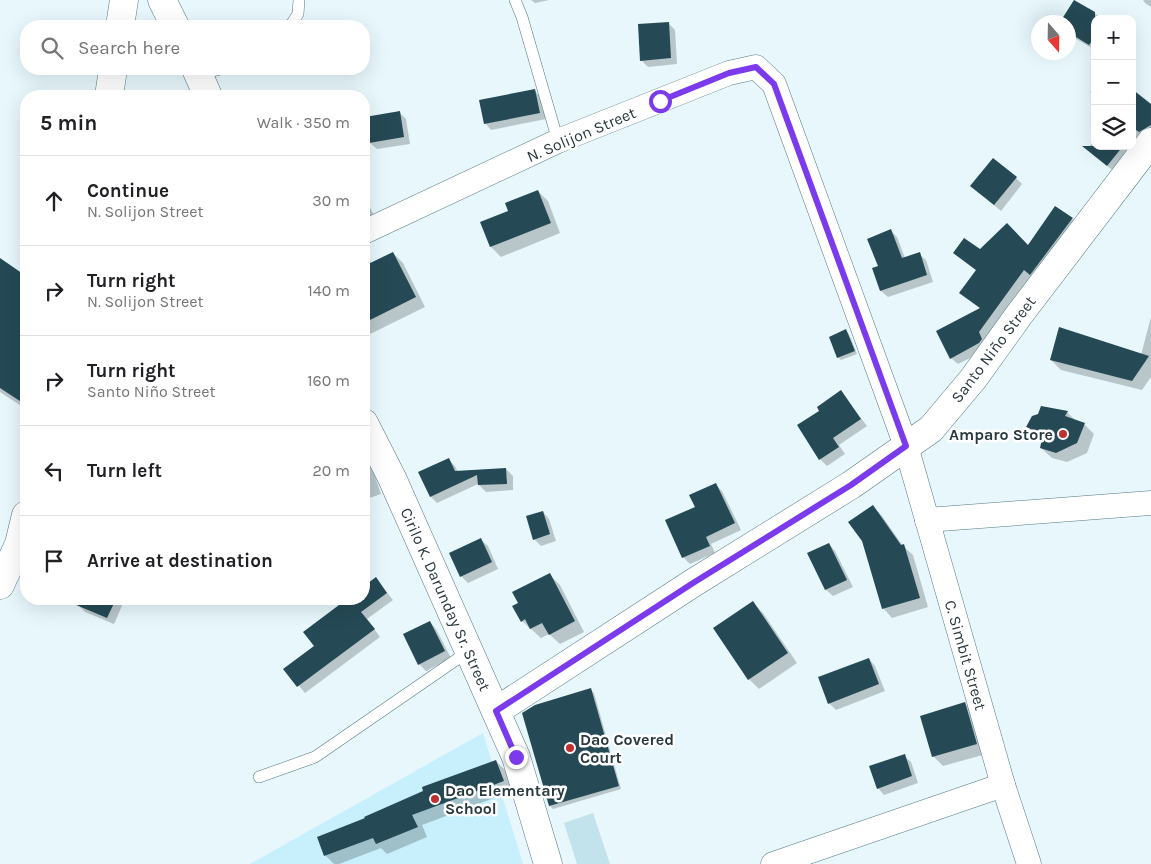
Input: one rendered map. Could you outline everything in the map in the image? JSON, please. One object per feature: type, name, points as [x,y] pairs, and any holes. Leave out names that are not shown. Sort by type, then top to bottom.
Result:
[{"type":"main road","points":[[121,20],[124,0]]},
{"type":"main road","points":[[162,0],[172,20]]},
{"type":"main road","points":[[110,90],[112,75]]},
{"type":"main road","name":"Santo Niño Street","points":[[496,711],[693,583],[851,485],[931,429],[973,379],[1019,315],[1151,142]]},
{"type":"main road","name":"Cirilo K. Darunday Sr. Street","points":[[370,435],[392,478],[516,757],[548,864]]},
{"type":"main road","points":[[0,585],[20,540]]},
{"type":"street","name":"N. Solijon Street","points":[[370,229],[558,141],[729,73],[756,67],[774,84],[906,446]]},
{"type":"street","name":"C. Simbit Street","points":[[906,446],[1004,785],[1029,864]]},
{"type":"street","points":[[927,520],[1151,503]]},
{"type":"street","points":[[773,864],[1004,785]]},
{"type":"lane","points":[[294,20],[298,14],[299,0]]},
{"type":"lane","points":[[515,0],[522,17],[558,141]]},
{"type":"lane","points":[[259,777],[315,757],[469,651]]},
{"type":"shaded area","name":"Dao Elementary School","points":[[483,733],[523,864],[250,864]]},
{"type":"shaded area","points":[[593,813],[610,864],[577,864],[564,823]]},
{"type":"building","points":[[1074,0],[1095,12],[1095,15],[1091,15],[1091,42],[1089,45],[1076,37],[1076,15],[1064,15]]},
{"type":"building","points":[[669,22],[671,58],[640,61],[638,24]]},
{"type":"building","points":[[535,89],[540,113],[484,124],[479,100]]},
{"type":"building","points":[[1136,92],[1151,104],[1151,125],[1139,132],[1136,130]]},
{"type":"building","points":[[400,111],[404,137],[370,143],[370,116]]},
{"type":"building","points":[[1082,146],[1091,146],[1091,150],[1120,150],[1107,166]]},
{"type":"building","points":[[993,158],[1017,177],[994,205],[970,186]]},
{"type":"building","points":[[538,190],[551,223],[490,247],[480,222],[508,211],[505,203]]},
{"type":"building","points":[[1055,206],[1073,218],[1030,275],[1024,270],[979,332],[982,339],[979,343],[950,359],[936,331],[980,308],[959,293],[976,270],[953,253],[964,238],[980,249],[1007,223],[1028,245]]},
{"type":"building","points":[[891,229],[902,258],[920,252],[927,275],[880,291],[872,268],[878,266],[867,239]]},
{"type":"building","points":[[393,252],[416,297],[370,320],[370,263]]},
{"type":"building","points":[[0,258],[20,272],[20,401],[0,388]]},
{"type":"building","points":[[1059,327],[1149,356],[1132,381],[1050,360]]},
{"type":"building","points":[[846,329],[855,351],[837,358],[829,337]]},
{"type":"building","points":[[841,390],[861,419],[833,438],[839,447],[819,460],[797,425],[819,411],[817,407]]},
{"type":"building","points":[[1041,406],[1068,411],[1065,416],[1085,423],[1077,443],[1056,453],[1040,448],[1043,434],[1026,427],[1032,416],[1038,414]]},
{"type":"building","points":[[449,458],[455,471],[506,468],[507,484],[478,485],[477,475],[430,497],[418,472]]},
{"type":"building","points":[[716,483],[735,523],[706,537],[710,546],[682,558],[665,520],[695,507],[689,495]]},
{"type":"building","points":[[873,505],[901,545],[904,544],[920,598],[882,609],[862,541],[848,522]]},
{"type":"building","points":[[543,511],[550,534],[533,540],[526,516]]},
{"type":"building","points":[[481,538],[492,562],[460,577],[449,553]]},
{"type":"building","points":[[829,543],[847,580],[825,590],[807,553]]},
{"type":"building","points":[[550,573],[575,621],[549,635],[542,623],[530,629],[525,619],[521,622],[512,606],[518,603],[512,592]]},
{"type":"building","points":[[376,577],[387,593],[361,612],[375,629],[297,687],[283,669],[314,646],[303,632],[339,605],[370,605],[370,582]]},
{"type":"building","points":[[753,601],[788,653],[748,680],[713,628]]},
{"type":"building","points":[[76,605],[113,605],[107,618]]},
{"type":"building","points":[[430,621],[445,651],[418,665],[403,634]]},
{"type":"building","points":[[869,658],[879,684],[828,704],[818,677]]},
{"type":"building","name":"Dao Covered Court","points":[[591,688],[619,786],[549,806],[522,713],[535,705]]},
{"type":"building","points":[[965,702],[977,744],[932,757],[920,716]]},
{"type":"building","points":[[905,754],[912,776],[877,789],[869,766]]},
{"type":"building","points":[[496,760],[504,781],[412,815],[418,827],[376,844],[373,838],[324,856],[317,837],[365,818],[423,791],[422,787]]},
{"type":"place","name":"Amparo Store","points":[[1063,434]]},
{"type":"place","name":"Dao Covered Court","points":[[570,748]]},
{"type":"place","name":"Dao Elementary School","points":[[435,799]]},
{"type":"route","points":[[516,757],[496,711],[693,583],[851,485],[906,446],[774,84],[756,67],[729,73],[660,101]]}]
